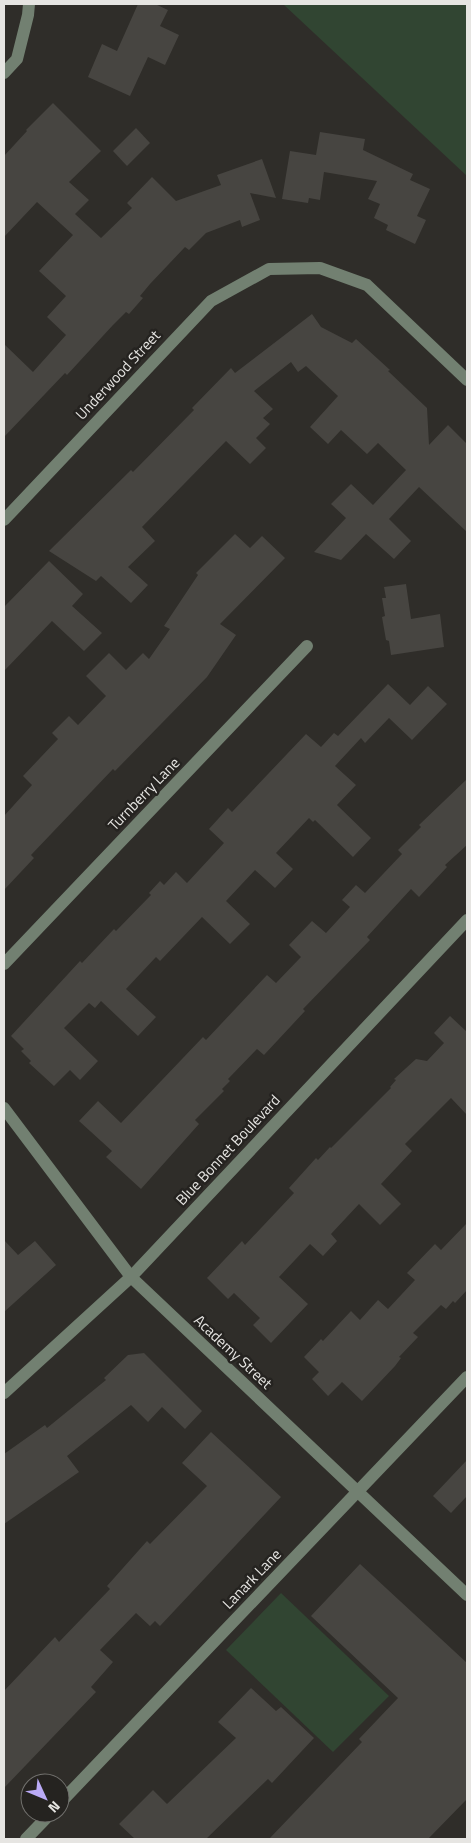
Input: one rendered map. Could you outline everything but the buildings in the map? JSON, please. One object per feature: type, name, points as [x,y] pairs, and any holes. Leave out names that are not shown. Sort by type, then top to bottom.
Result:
[{"type":"street","points":[[4,73],[17,59],[29,4]]},
{"type":"street","name":"Underwood Street","points":[[4,520],[211,301],[269,269],[320,268],[367,285],[467,380]]},
{"type":"street","name":"Turnberry Lane","points":[[4,964],[307,646]]},
{"type":"street","name":"Blue Bonnet Boulevard","points":[[4,1393],[131,1277],[467,920]]},
{"type":"street","name":"Academy Street","points":[[4,1108],[131,1277],[467,1595]]},
{"type":"street","name":"Lanark Lane","points":[[70,1793],[467,1377]]},
{"type":"street","points":[[26,1839],[41,1823]]},
{"type":"green space","points":[[283,4],[467,4],[467,176]]},
{"type":"green space","points":[[281,1593],[389,1696],[333,1752],[226,1650]]}]
